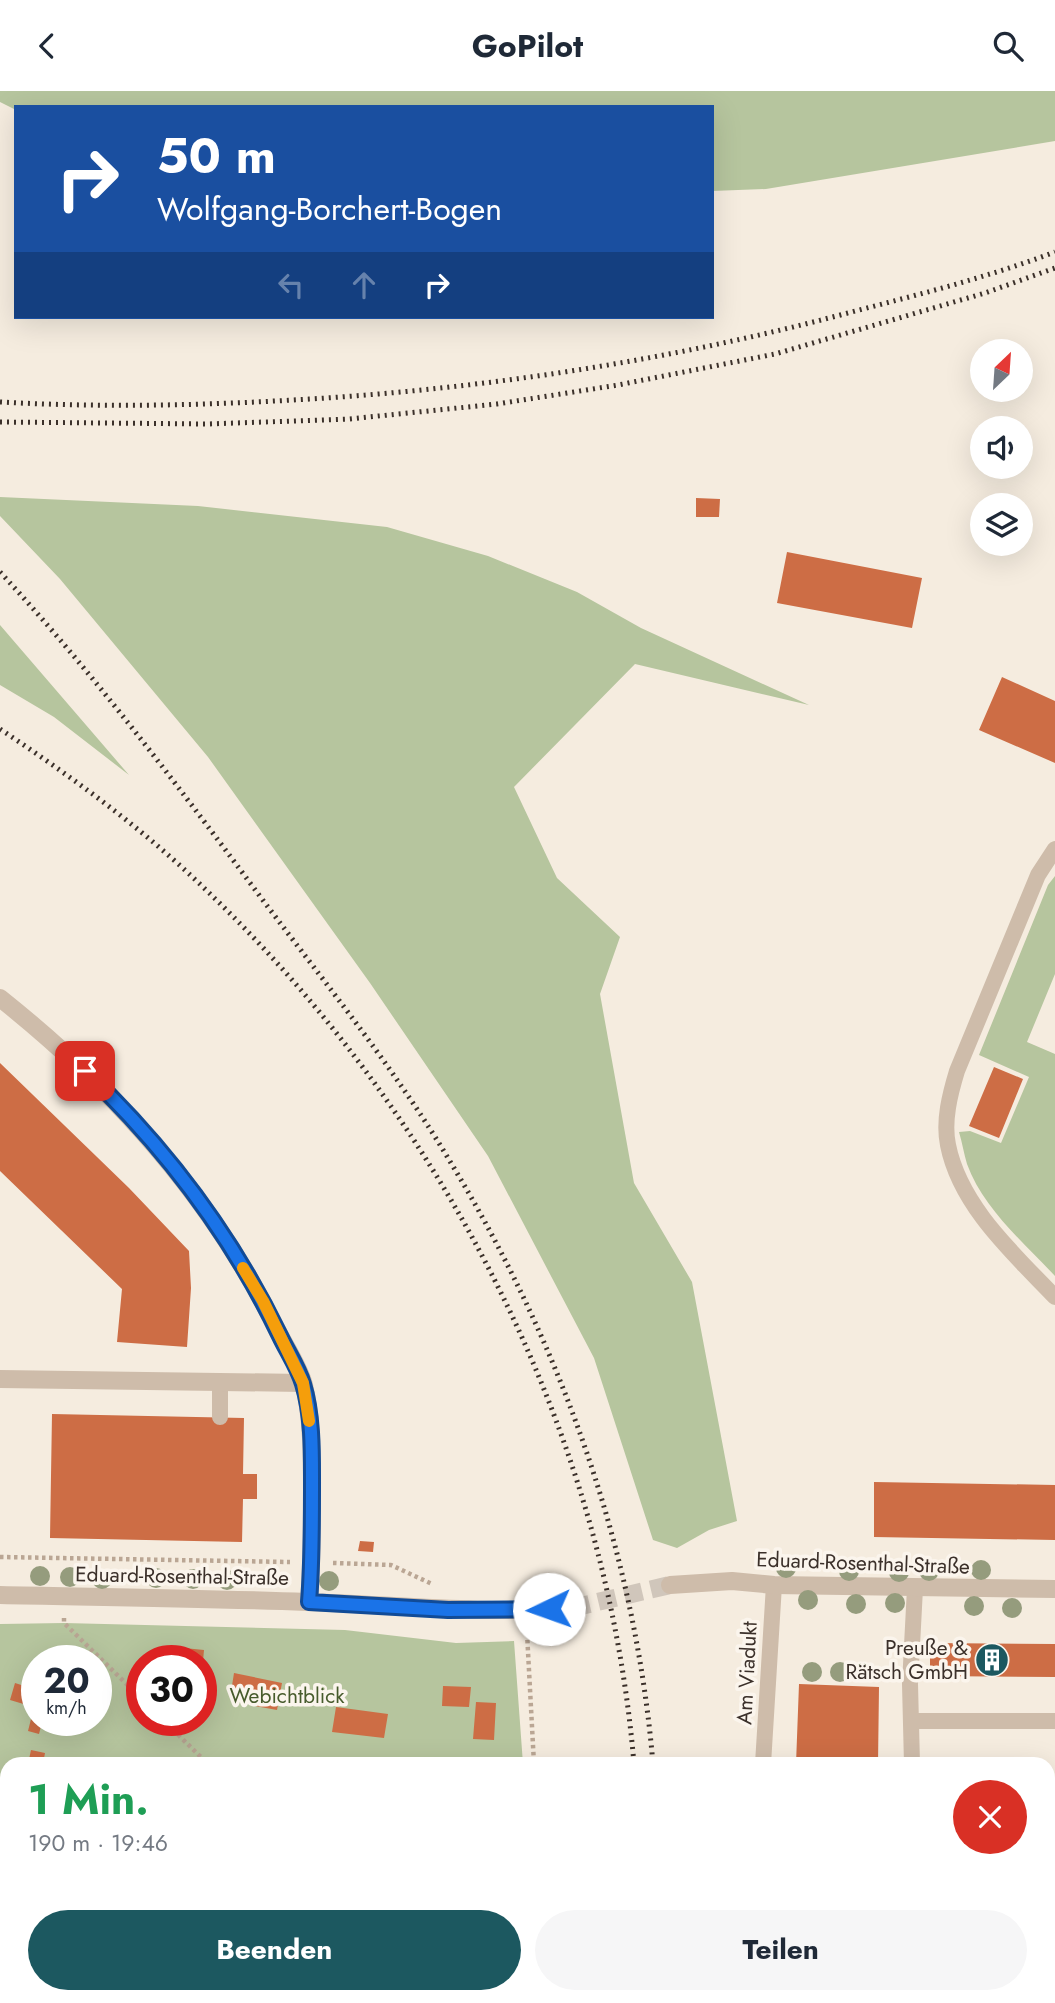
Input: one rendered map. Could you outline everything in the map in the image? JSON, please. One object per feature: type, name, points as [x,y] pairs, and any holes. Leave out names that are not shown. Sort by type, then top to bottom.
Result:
[{"type":"street","points":[[0,997],[47,1035],[122,1107],[172,1166],[228,1243],[263,1301],[303,1383],[312,1440],[312,1563],[309,1602]]},
{"type":"street","points":[[0,1379],[303,1383]]},
{"type":"street","name":"Eduard-Rosenthal-Straße","points":[[670,1585],[732,1581],[774,1585],[1055,1590]]},
{"type":"street","name":"Eduard-Rosenthal-Straße","points":[[0,1595],[309,1602],[448,1610],[525,1611],[572,1608]]},
{"type":"lane","points":[[1055,849],[1038,875],[957,1071],[950,1093],[947,1143],[966,1191],[1007,1247],[1055,1297]]},
{"type":"lane","points":[[220,1382],[220,1417]]},
{"type":"lane","name":"Am Viadukt","points":[[763,1757],[774,1585]]},
{"type":"lane","points":[[912,1757],[910,1684],[915,1588]]},
{"type":"lane","points":[[911,1721],[1055,1721]]},
{"type":"path","points":[[0,1557],[391,1565],[443,1589],[448,1610]]},
{"type":"path","points":[[64,1596],[64,1623],[126,1683]]},
{"type":"path","points":[[525,1611],[534,1757]]},
{"type":"path","points":[[179,1736],[201,1757]]},
{"type":"green space","points":[[0,91],[1055,91],[1055,141],[766,189],[714,191],[714,105],[14,105],[14,109],[0,102]]},
{"type":"green space","points":[[0,497],[198,506],[387,527],[488,556],[577,592],[641,628],[809,705],[635,664],[514,787],[557,878],[620,937],[600,994],[634,1183],[692,1282],[737,1521],[709,1530],[677,1548],[653,1540],[594,1358],[488,1156],[370,983],[208,757],[60,579],[0,516]]},
{"type":"green space","points":[[0,625],[129,775],[54,717],[0,685]]},
{"type":"green space","points":[[1055,876],[1055,974],[1027,1042],[1055,1054],[1055,1276],[1005,1224],[983,1195],[967,1164],[959,1132],[970,1131],[1001,1143],[1029,1077],[979,1055],[1048,885]]},
{"type":"green space","name":"Webichtblick","points":[[64,1623],[345,1630],[456,1643],[514,1641],[522,1757],[0,1757],[0,1624]]},
{"type":"building","points":[[696,498],[720,499],[719,517],[696,517]]},
{"type":"building","points":[[787,552],[922,578],[912,628],[777,603]]},
{"type":"building","points":[[1002,677],[1055,701],[1055,763],[979,730]]},
{"type":"building","points":[[0,1063],[129,1188],[189,1251],[191,1288],[187,1347],[117,1342],[122,1289],[0,1171]]},
{"type":"building","points":[[994,1067],[1023,1079],[999,1138],[969,1126]]},
{"type":"building","points":[[52,1414],[244,1418],[243,1474],[257,1474],[257,1499],[243,1499],[242,1542],[50,1538]]},
{"type":"building","points":[[874,1482],[1055,1485],[1055,1540],[874,1537]]},
{"type":"building","points":[[360,1541],[374,1542],[373,1552],[358,1551]]},
{"type":"building","name":"Preuße & Rätsch GmbH","points":[[930,1643],[1055,1644],[1055,1677],[930,1676]]},
{"type":"building","points":[[234,1673],[282,1683],[277,1710],[255,1706],[257,1697],[231,1692]]},
{"type":"building","points":[[15,1683],[21,1685],[21,1703],[10,1700]]},
{"type":"building","points":[[799,1684],[879,1687],[878,1757],[796,1757]]},
{"type":"building","points":[[443,1686],[471,1687],[469,1707],[442,1706]]},
{"type":"building","points":[[476,1702],[496,1703],[494,1740],[473,1739]]},
{"type":"building","points":[[336,1707],[388,1714],[384,1738],[332,1732]]},
{"type":"building","points":[[31,1750],[45,1753],[44,1757],[30,1757]]},
{"type":"tunnel","points":[[572,1608],[670,1585]]},
{"type":"railway","points":[[0,402],[68,405],[206,404],[349,396],[496,382],[715,345],[958,284],[1055,252]]},
{"type":"railway","points":[[0,422],[208,424],[349,419],[497,404],[618,385],[775,354],[985,293],[1055,268]]},
{"type":"railway","points":[[0,572],[36,611],[137,734],[362,1031],[430,1129],[491,1232],[559,1377],[610,1528],[644,1684],[652,1757]]},
{"type":"railway","points":[[0,729],[106,804],[204,888],[290,977],[368,1074],[438,1178],[498,1287],[549,1401],[589,1519],[617,1640],[633,1757]]},
{"type":"slow traffic","points":[[243,1268],[263,1301],[303,1383],[309,1421]]},
{"type":"place","name":"Preuße & Rätsch GmbH","points":[[992,1660]]},
{"type":"route","points":[[85,1071],[122,1107],[172,1166],[221,1231],[263,1301],[303,1383],[312,1440],[312,1563],[309,1602],[448,1610],[549,1609]]}]
